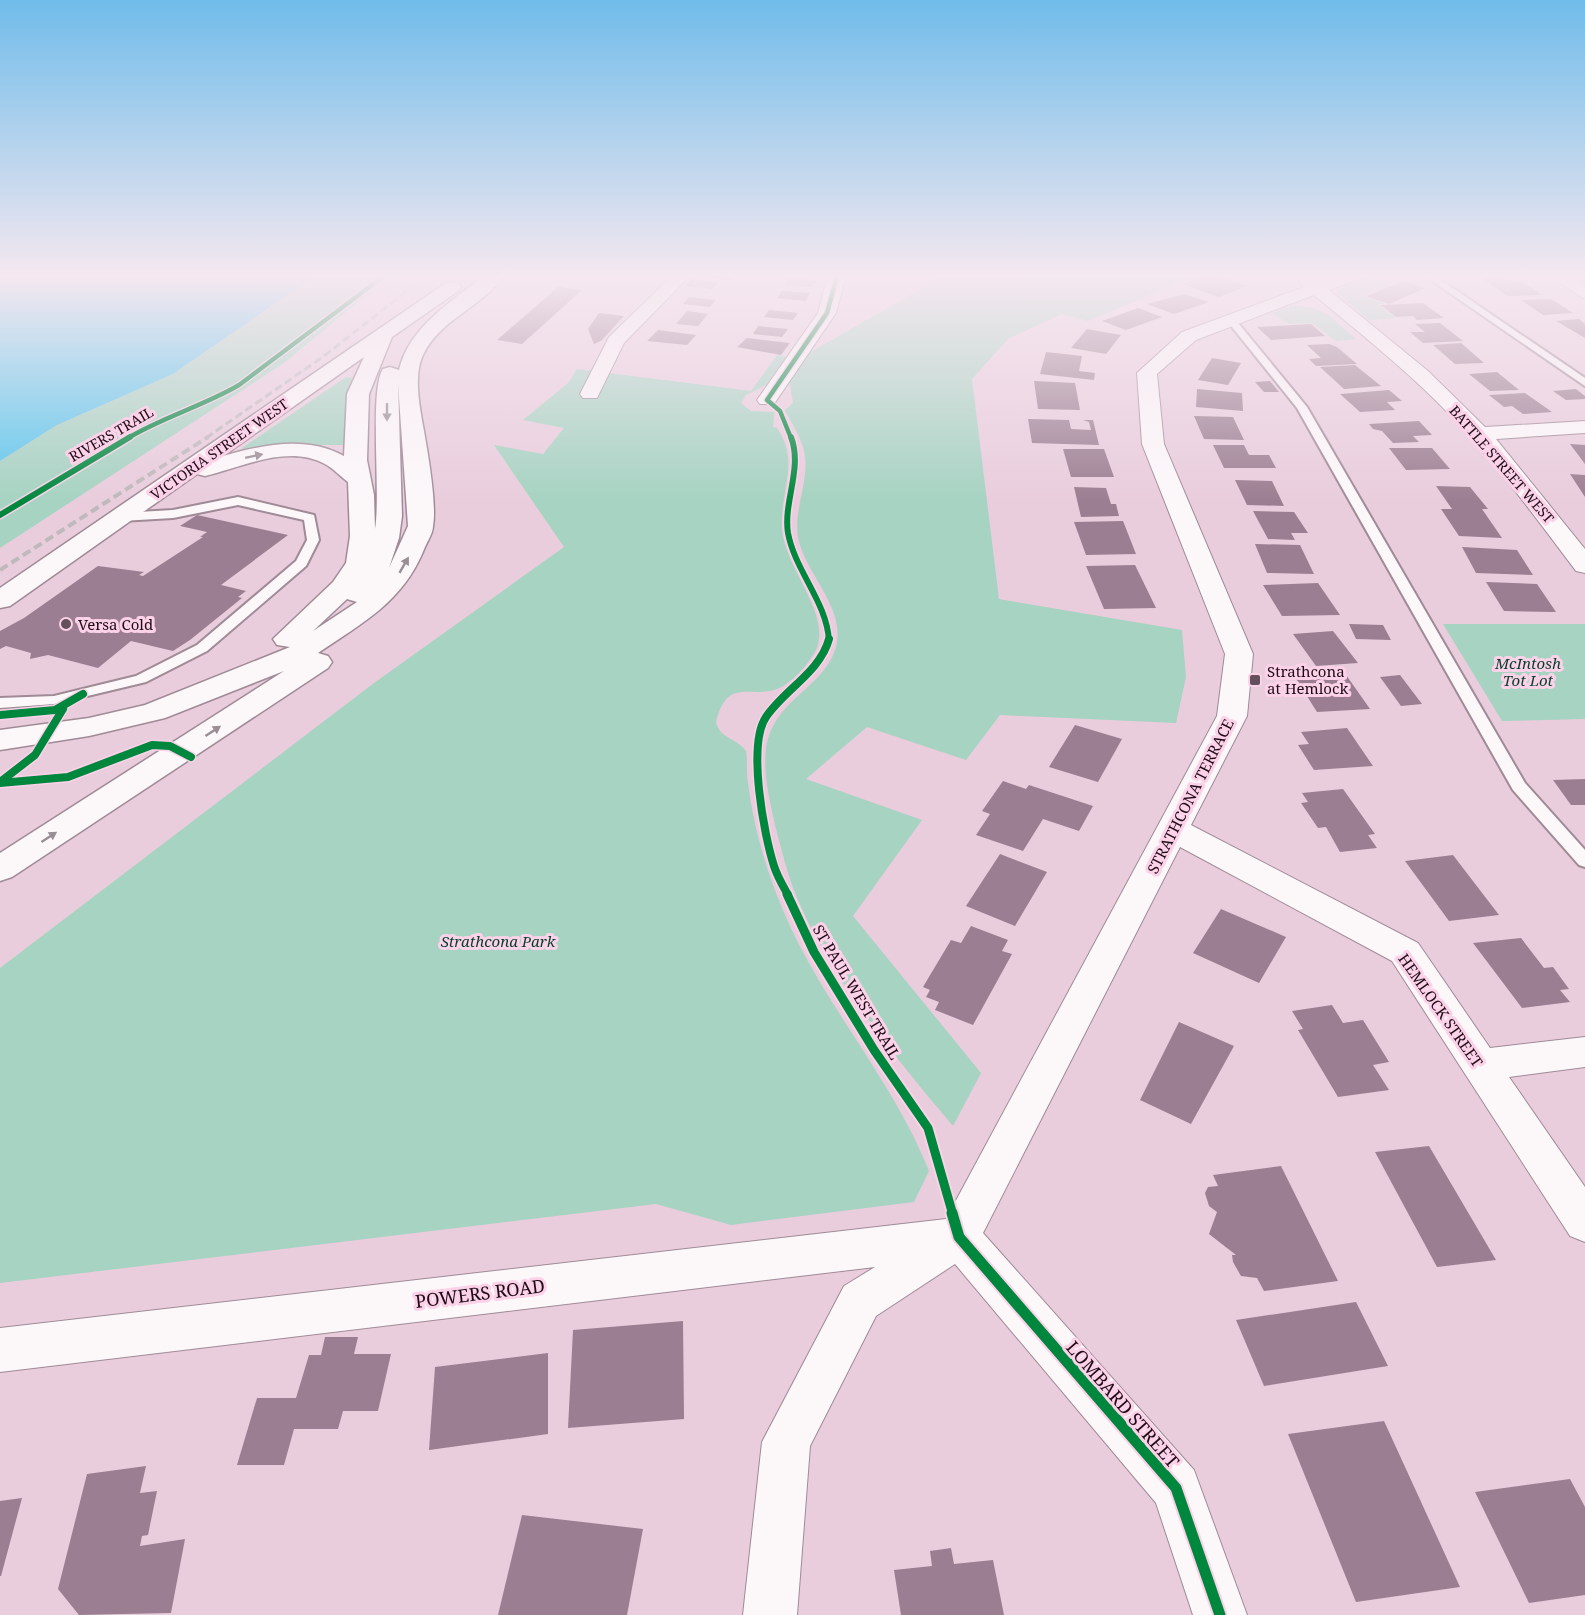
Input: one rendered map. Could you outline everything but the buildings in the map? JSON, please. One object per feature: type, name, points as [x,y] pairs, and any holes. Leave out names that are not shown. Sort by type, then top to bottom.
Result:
[{"type":"main road","name":"VICTORIA STREET WEST","points":[[0,600],[360,351]]},
{"type":"main road","points":[[255,664],[316,615],[343,587],[358,563],[363,528],[362,495],[355,460],[358,394],[377,351]]},
{"type":"main road","points":[[219,687],[329,619],[361,590],[380,562],[389,531],[388,380],[399,351]]},
{"type":"main road","points":[[0,869],[317,663],[394,582],[408,558],[421,526],[408,374],[415,351]]},
{"type":"main road","points":[[178,478],[229,461],[285,451],[305,451],[331,458],[357,478]]},
{"type":"main road","points":[[0,740],[89,727],[154,712],[294,657],[376,601]]},
{"type":"street","points":[[590,394],[611,351]]},
{"type":"street","points":[[767,400],[801,351]]},
{"type":"street","name":"STRATHCONA TERRACE","points":[[959,1237],[1232,716],[1239,654],[1153,444],[1147,373],[1172,351]]},
{"type":"street","name":"BATTLE STREET WEST","points":[[1392,351],[1425,379],[1478,434],[1542,509],[1585,566]]},
{"type":"street","points":[[1478,434],[1585,427]]},
{"type":"street","name":"HEMLOCK STREET","points":[[1173,830],[1405,952],[1585,1223]]},
{"type":"street","points":[[1480,1065],[1585,1052]]},
{"type":"street","points":[[770,1615],[786,1442],[860,1301],[959,1237]]},
{"type":"street","name":"POWERS ROAD","points":[[0,1350],[959,1237]]},
{"type":"street","name":"LOMBARD STREET","points":[[959,1237],[1176,1488],[1220,1615]]},
{"type":"lane","points":[[1256,351],[1302,406],[1519,786],[1585,861]]},
{"type":"lane","points":[[1539,351],[1585,383]]},
{"type":"lane","points":[[0,703],[54,700],[141,679],[202,648],[302,563],[313,540],[310,518],[238,501],[173,514],[121,517]]},
{"type":"green space","points":[[206,351],[298,351],[284,363],[0,548],[0,461],[57,425],[173,374]]},
{"type":"green space","points":[[812,351],[997,351],[972,379],[999,599],[1182,630],[1186,677],[1176,723],[1000,715],[966,760],[867,727],[806,779],[922,820],[853,916],[981,1073],[953,1126],[870,1021],[815,936],[789,877],[769,797],[765,758],[770,733],[777,719],[787,707],[829,663],[838,636],[832,609],[805,557],[798,533],[797,522],[805,474],[804,451],[801,440],[785,410],[793,403],[789,379],[800,358]]},
{"type":"green space","name":"Strathcona Park","points":[[777,355],[786,357],[766,385],[746,395],[741,403],[751,411],[774,412],[773,427],[777,428],[784,441],[788,465],[782,530],[791,561],[813,607],[818,622],[819,636],[816,650],[794,678],[777,689],[733,694],[721,708],[716,722],[721,732],[746,751],[748,783],[758,838],[775,892],[790,926],[806,958],[898,1108],[929,1171],[914,1202],[731,1225],[656,1204],[0,1283],[0,968],[374,683],[564,547],[494,445],[543,454],[564,428],[523,420],[568,383],[577,369],[751,391]]},
{"type":"green space","points":[[346,377],[352,378],[347,402],[346,445],[279,445],[243,450],[242,448]]},
{"type":"green space","name":"McIntosh Tot Lot","points":[[1443,624],[1585,624],[1585,719],[1502,721]]},
{"type":"water","points":[[0,351],[206,351],[173,374],[57,425],[0,461]]},
{"type":"railway","points":[[206,438],[330,351]]},
{"type":"railway","points":[[0,570],[208,437]]},
{"type":"cycle path","name":"RIVERS TRAIL","points":[[0,515],[153,423],[217,398],[239,385],[284,351]]},
{"type":"cycle path","name":"ST PAUL WEST TRAIL","points":[[801,351],[767,400],[780,411],[796,450],[788,532],[803,573],[828,624],[829,641],[822,657],[765,718],[757,743],[758,784],[774,866],[814,952],[874,1050],[928,1128],[959,1237],[1176,1488],[1220,1615]]},
{"type":"cycle path","points":[[0,715],[33,714],[55,710],[75,701],[83,694]]},
{"type":"cycle path","points":[[0,782],[35,755],[63,709]]},
{"type":"cycle path","points":[[0,783],[68,777],[152,745],[170,746],[191,757]]},
{"type":"place","name":"Versa Cold","points":[[66,624]]},
{"type":"place","name":"Strathcona at Hemlock","points":[[1255,680]]}]
